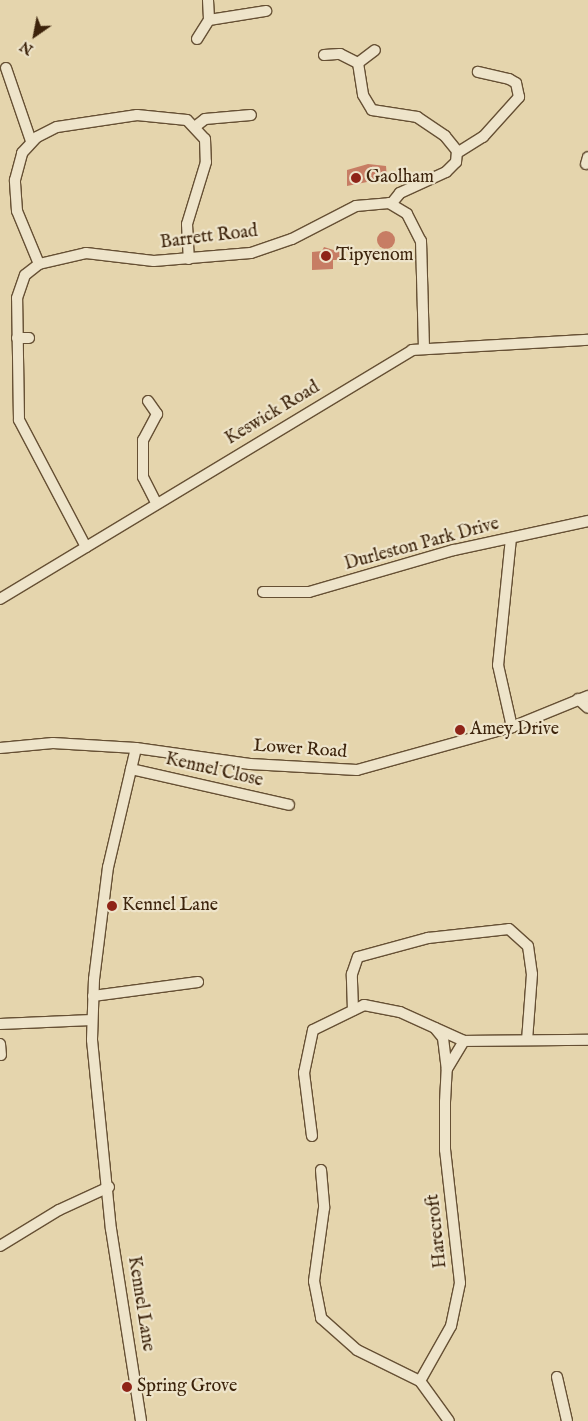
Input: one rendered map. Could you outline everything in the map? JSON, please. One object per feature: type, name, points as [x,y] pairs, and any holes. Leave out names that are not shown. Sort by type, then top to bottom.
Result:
[{"type":"street","points":[[198,39],[209,20],[208,0]]},
{"type":"street","points":[[209,20],[266,11]]},
{"type":"street","points":[[358,63],[375,50]]},
{"type":"street","points":[[327,51],[358,63]]},
{"type":"street","points":[[358,63],[365,101],[380,114],[417,117],[445,136],[457,153]]},
{"type":"street","points":[[6,68],[31,141]]},
{"type":"street","points":[[424,347],[421,241],[413,221],[391,204],[400,194],[446,172],[457,153],[483,137],[519,97],[516,83],[509,78],[478,72]]},
{"type":"street","points":[[233,105],[234,117]]},
{"type":"street","points":[[86,547],[19,420],[18,289],[39,264],[22,228],[15,197],[18,163],[31,141],[57,127],[137,115],[182,118],[196,126],[205,139],[208,155],[187,224],[189,259]]},
{"type":"street","points":[[196,126],[205,119],[251,115]]},
{"type":"street","name":"Barrett Road","points":[[39,264],[86,253],[139,260],[189,259],[251,253],[292,239],[356,206],[372,201],[391,204]]},
{"type":"street","points":[[17,338],[29,338]]},
{"type":"street","name":"Keswick Road","points":[[0,599],[412,350],[424,347],[588,340]]},
{"type":"street","points":[[148,401],[159,410],[145,434],[142,455],[144,484],[157,504]]},
{"type":"street","name":"Durleston Park Drive","points":[[263,592],[309,592],[421,558],[588,521]]},
{"type":"street","points":[[511,538],[498,666],[512,727]]},
{"type":"street","points":[[583,697],[588,708]]},
{"type":"street","name":"Lower Road","points":[[0,748],[52,743],[136,748],[338,771],[385,765],[512,727],[583,697]]},
{"type":"street","name":"Kennel Lane","points":[[136,748],[108,868],[93,996],[92,1020],[109,1187],[141,1421]]},
{"type":"street","name":"Kennel Close","points":[[131,769],[289,805]]},
{"type":"street","points":[[353,1010],[352,974],[358,957],[428,938],[509,929],[528,946],[532,974],[527,1040]]},
{"type":"street","points":[[93,996],[198,982]]},
{"type":"street","points":[[312,1136],[304,1072],[312,1030],[364,1005],[400,1012],[464,1041],[588,1040]]},
{"type":"street","points":[[0,1024],[92,1020]]},
{"type":"street","name":"Harecroft","points":[[420,1381],[451,1326],[460,1283],[445,1150],[447,1069],[443,1038],[434,1026]]},
{"type":"street","name":"Harecroft","points":[[447,1069],[464,1041]]},
{"type":"street","points":[[0,1044],[1,1055]]},
{"type":"street","points":[[321,1170],[324,1208],[314,1281],[321,1318],[357,1350],[420,1381],[449,1421]]},
{"type":"street","points":[[0,1246],[59,1210],[109,1187]]},
{"type":"street","points":[[556,1377],[567,1421]]},
{"type":"building","points":[[368,164],[386,166],[387,178],[347,186],[347,170]]},
{"type":"building","points":[[386,231],[394,236],[395,240],[390,248],[386,249],[378,244],[377,240],[382,232]]},
{"type":"building","name":"Tipyenom","points":[[324,247],[340,252],[340,260],[333,260],[333,269],[312,270],[312,252],[322,251]]},
{"type":"place","name":"Gaolham","points":[[356,178]]},
{"type":"place","name":"Tipyenom","points":[[326,256]]},
{"type":"place","name":"Amey Drive","points":[[460,730]]},
{"type":"place","name":"Kennel Lane","points":[[112,906]]},
{"type":"place","name":"Spring Grove","points":[[127,1387]]}]
